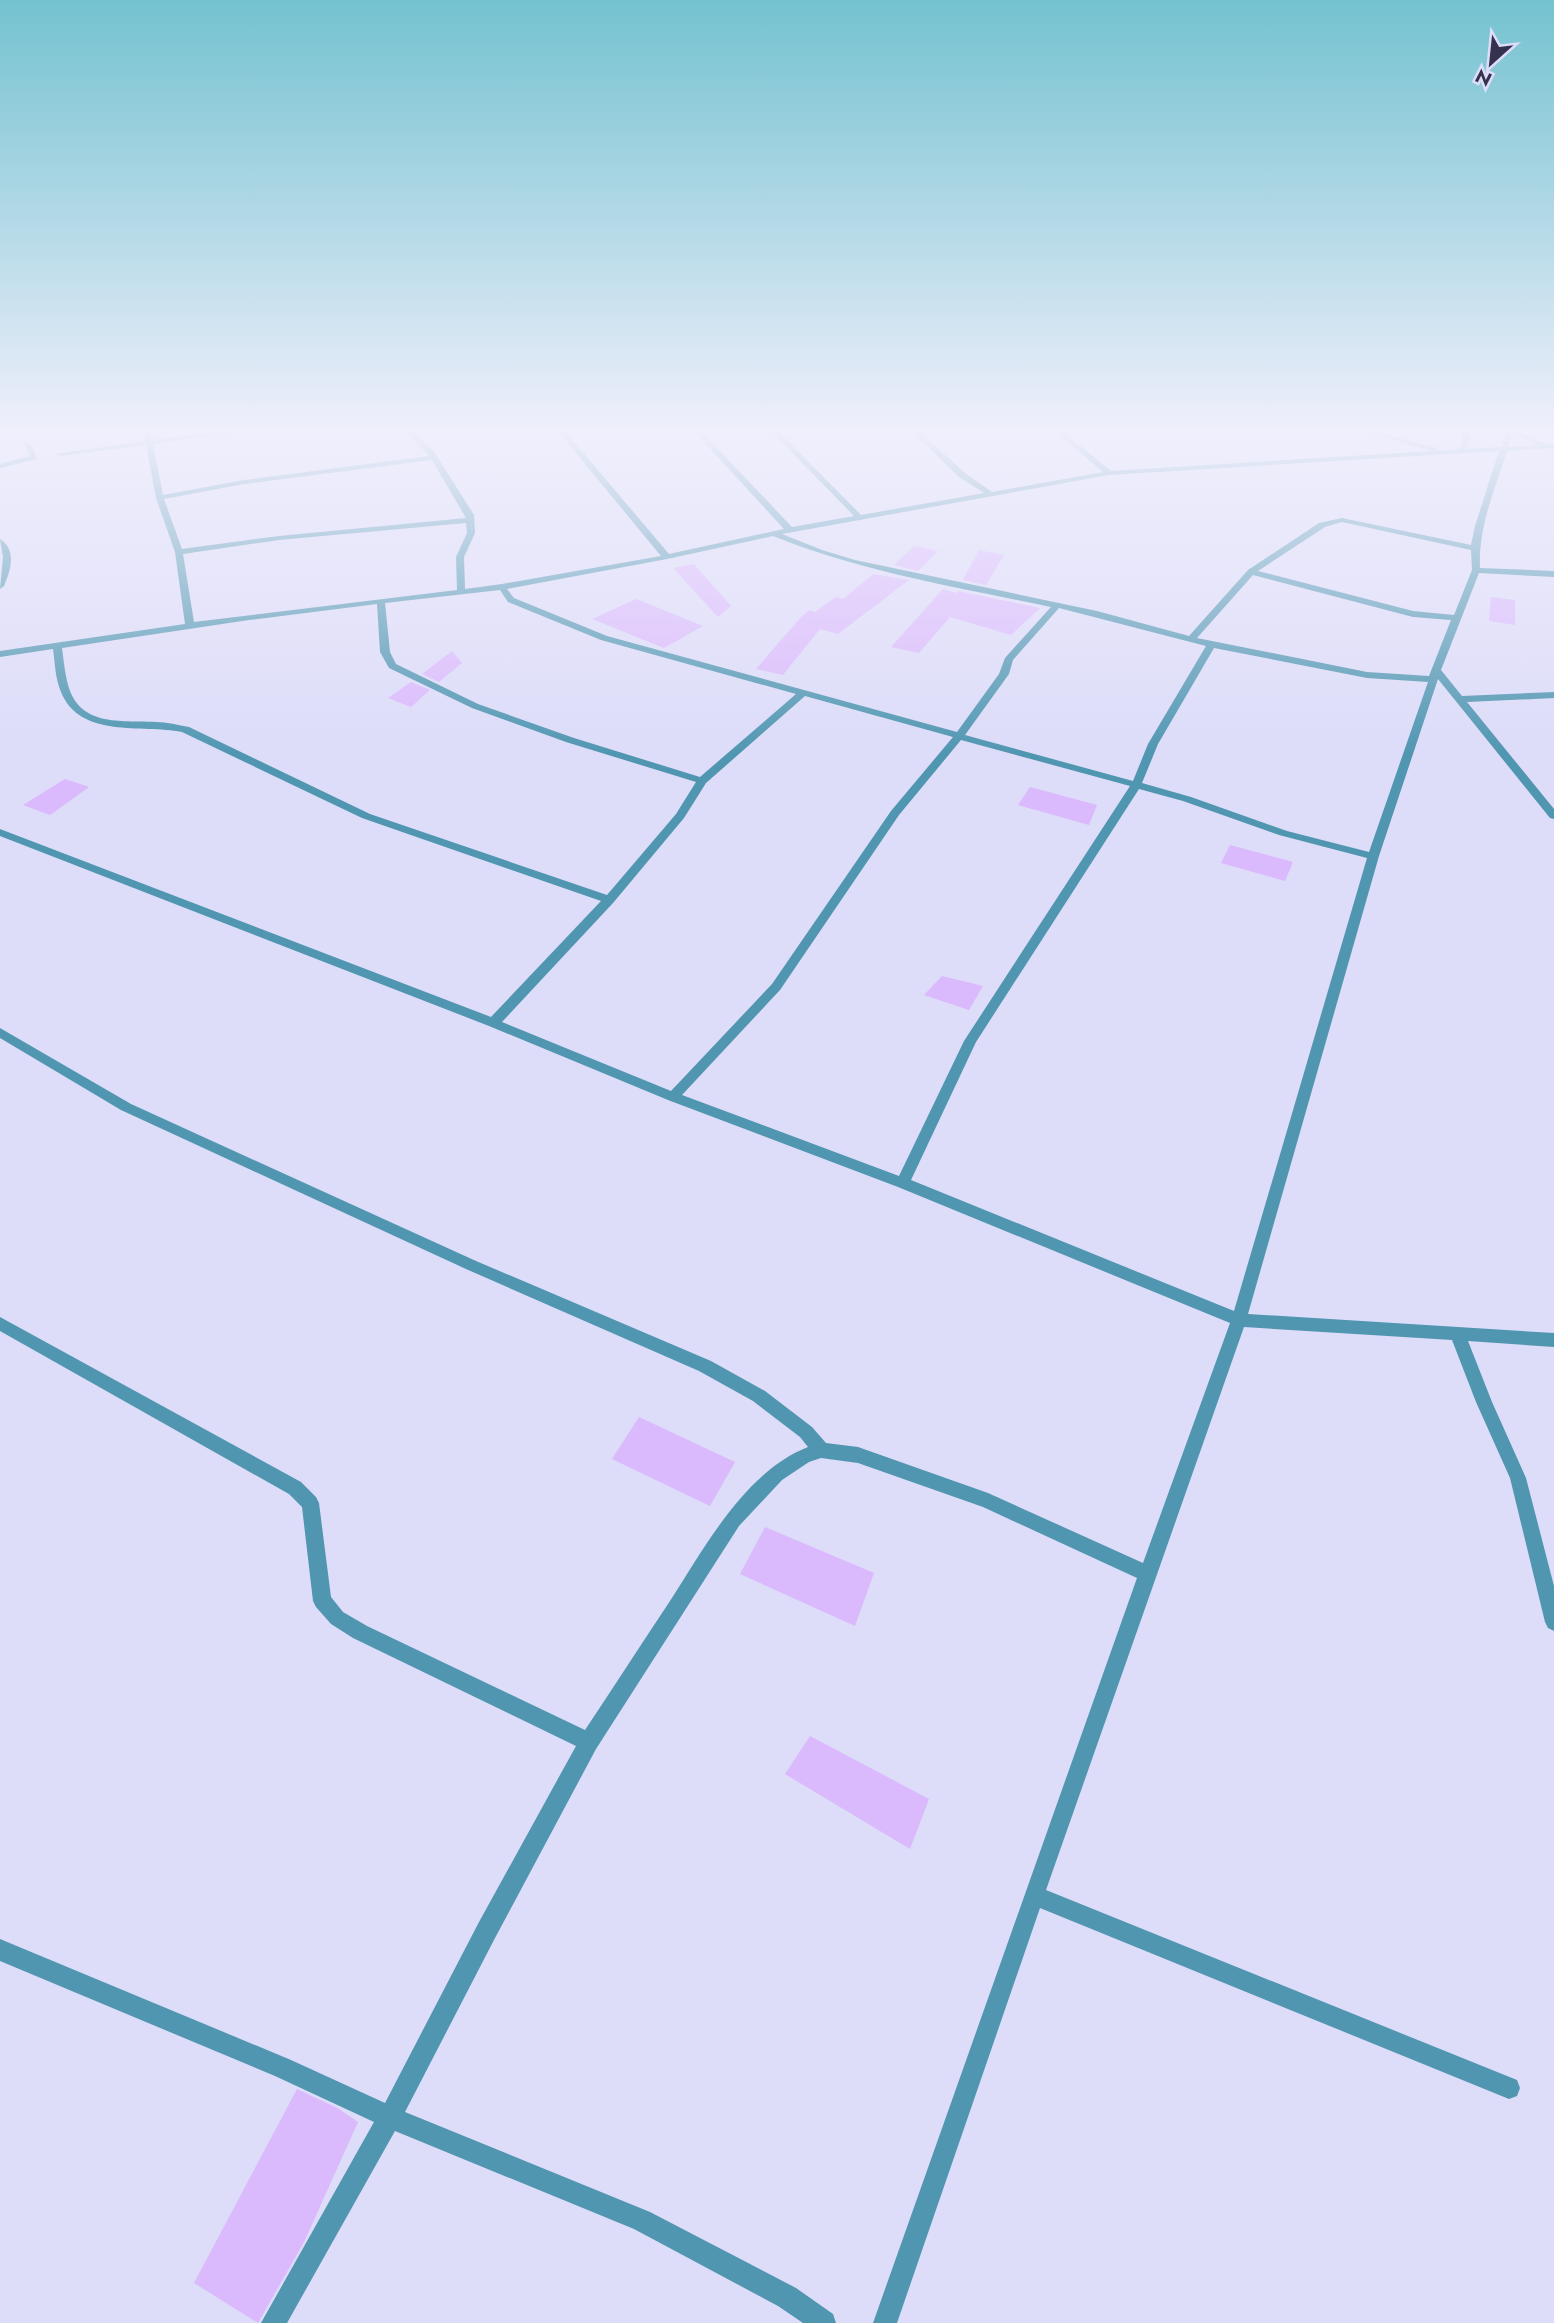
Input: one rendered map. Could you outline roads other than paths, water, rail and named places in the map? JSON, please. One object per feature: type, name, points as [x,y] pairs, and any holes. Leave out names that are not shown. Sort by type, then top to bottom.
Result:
[{"type":"street","points":[[174,538],[179,552],[190,626]]},
{"type":"street","points":[[179,552],[276,538]]},
{"type":"street","points":[[461,593],[460,557],[469,538]]},
{"type":"street","points":[[651,538],[667,557]]},
{"type":"street","points":[[0,653],[502,587],[754,538]]},
{"type":"street","points":[[785,538],[853,562],[1057,606],[1211,645],[1367,675],[1434,674],[1459,699],[1554,816]]},
{"type":"street","points":[[1191,639],[1251,572],[1302,538]]},
{"type":"street","points":[[1429,538],[1475,548]]},
{"type":"street","points":[[885,2323],[1147,1574],[1239,1320],[1373,856],[1434,674],[1476,570],[1477,538]]},
{"type":"street","points":[[0,541],[8,554],[8,561],[0,586]]},
{"type":"street","points":[[1476,570],[1554,574]]},
{"type":"street","points":[[1251,572],[1413,614],[1457,618]]},
{"type":"street","points":[[502,587],[511,600],[604,638],[1187,799],[1283,834],[1373,856]]},
{"type":"street","points":[[380,603],[385,652],[392,666],[475,706],[570,740],[702,781]]},
{"type":"street","points":[[673,1097],[776,987],[895,813],[959,736],[1004,674],[1008,660],[1057,606]]},
{"type":"street","points":[[57,645],[66,694],[73,706],[87,715],[122,726],[164,725],[185,730],[366,816],[609,900]]},
{"type":"street","points":[[904,1183],[970,1041],[1136,785],[1153,744],[1211,645]]},
{"type":"street","points":[[492,1023],[609,900],[680,816],[702,781],[802,694]]},
{"type":"street","points":[[1459,699],[1554,695]]},
{"type":"street","points":[[0,832],[492,1023],[673,1097],[904,1183],[1239,1320],[1554,1340]]},
{"type":"street","points":[[0,1032],[126,1107],[471,1265],[705,1366],[759,1396],[806,1432],[821,1450]]},
{"type":"street","points":[[0,1323],[295,1488],[310,1503],[322,1601],[337,1618],[589,1742]]},
{"type":"street","points":[[1458,1335],[1518,1478],[1554,1622]]},
{"type":"street","points":[[273,2323],[390,2117],[589,1742],[733,1520],[776,1475],[803,1457],[821,1450],[858,1455],[988,1501],[1147,1574]]},
{"type":"street","points":[[1034,1895],[1509,2088]]},
{"type":"street","points":[[0,1950],[283,2068],[390,2117],[642,2220],[786,2297],[824,2323]]}]
